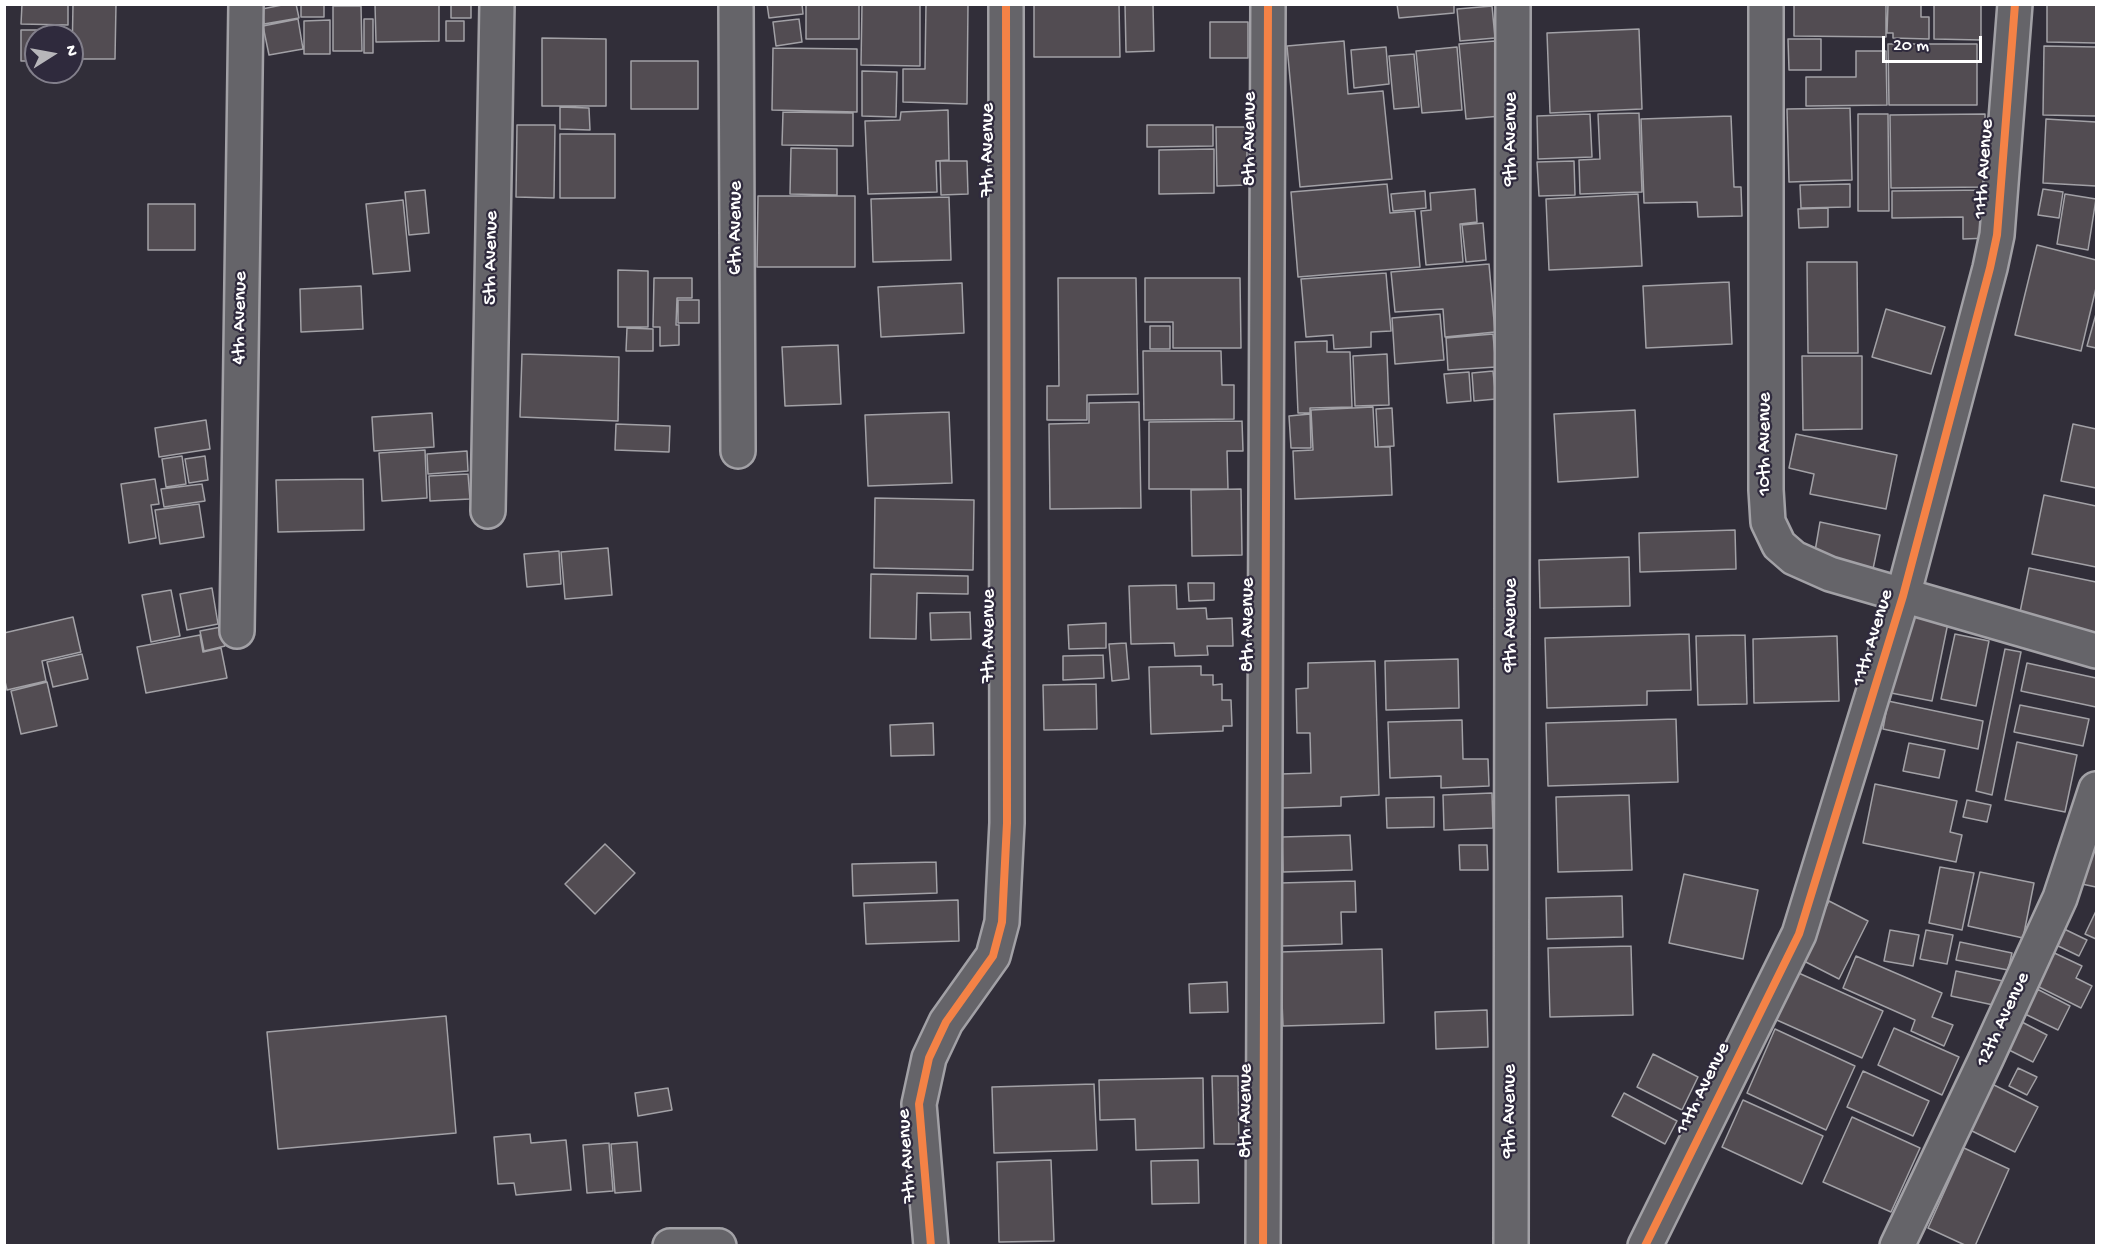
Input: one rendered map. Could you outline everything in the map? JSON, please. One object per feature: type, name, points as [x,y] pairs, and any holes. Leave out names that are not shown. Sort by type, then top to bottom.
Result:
[{"type":"street","name":"4th Avenue","points":[[237,631],[246,4]]},
{"type":"street","name":"5th Avenue","points":[[488,511],[497,4]]},
{"type":"street","name":"6th Avenue","points":[[736,4],[738,451]]},
{"type":"street","name":"7th Avenue","points":[[931,1245],[919,1104],[929,1058],[946,1022],[993,956],[1002,922],[1007,823],[1006,4]]},
{"type":"street","name":"8th Avenue","points":[[1263,1245],[1268,4]]},
{"type":"street","name":"9th Avenue","points":[[1511,1245],[1513,4]]},
{"type":"street","name":"10th Avenue","points":[[1766,4],[1766,490],[1768,522],[1779,545],[1794,558],[1830,574],[2097,651]]},
{"type":"street","name":"11th Avenue","points":[[1645,1245],[1799,933],[1904,596],[1997,235],[2015,4]]},
{"type":"street","name":"12th Avenue","points":[[1897,1245],[2060,898],[2097,789]]},
{"type":"street","points":[[670,1245],[719,1245]]},
{"type":"building","points":[[22,4],[68,4],[68,24],[21,24]]},
{"type":"building","points":[[73,4],[116,4],[115,59],[84,59],[84,24],[73,24]]},
{"type":"building","points":[[296,4],[299,18],[264,24],[262,9]]},
{"type":"building","points":[[301,4],[324,4],[324,17],[301,17]]},
{"type":"building","points":[[375,4],[439,4],[439,41],[376,42]]},
{"type":"building","points":[[451,4],[471,4],[471,18],[451,18]]},
{"type":"building","points":[[767,4],[802,4],[803,14],[769,18]]},
{"type":"building","points":[[806,4],[859,4],[859,39],[806,39]]},
{"type":"building","points":[[862,4],[920,4],[920,66],[861,65]]},
{"type":"building","points":[[926,4],[968,4],[967,104],[903,102],[903,69],[925,69]]},
{"type":"building","points":[[1034,4],[1119,4],[1120,57],[1034,57]]},
{"type":"building","points":[[1125,4],[1153,4],[1154,51],[1126,52]]},
{"type":"building","points":[[1397,4],[1454,4],[1454,13],[1399,18]]},
{"type":"building","points":[[1794,4],[1886,4],[1886,37],[1794,36]]},
{"type":"building","points":[[1888,4],[1921,4],[1921,17],[1929,17],[1929,39],[1893,38],[1893,33],[1887,33]]},
{"type":"building","points":[[1934,4],[1981,4],[1981,40],[1934,39]]},
{"type":"building","points":[[2047,4],[2096,4],[2096,43],[2047,42]]},
{"type":"building","points":[[333,6],[361,6],[362,51],[333,51]]},
{"type":"building","points":[[1492,6],[1495,38],[1460,41],[1457,9]]},
{"type":"building","points":[[298,19],[303,49],[269,55],[263,26]]},
{"type":"building","points":[[364,19],[373,19],[373,53],[364,53]]},
{"type":"building","points":[[799,19],[802,42],[776,46],[773,22]]},
{"type":"building","points":[[330,20],[330,54],[304,54],[304,21]]},
{"type":"building","points":[[446,21],[464,21],[464,41],[446,41]]},
{"type":"building","points":[[1210,22],[1248,22],[1248,58],[1210,58]]},
{"type":"building","points":[[1639,29],[1642,109],[1550,113],[1547,33]]},
{"type":"building","points":[[21,30],[24,30],[24,61],[21,61]]},
{"type":"building","points":[[542,38],[606,39],[606,106],[542,106]]},
{"type":"building","points":[[1788,39],[1821,39],[1821,70],[1789,70]]},
{"type":"building","points":[[1344,41],[1348,94],[1383,91],[1392,179],[1300,187],[1287,46]]},
{"type":"building","points":[[1495,41],[1501,116],[1466,119],[1459,44]]},
{"type":"building","points":[[1888,44],[1977,44],[1977,105],[1889,105]]},
{"type":"building","points":[[2044,46],[2096,47],[2096,116],[2043,115]]},
{"type":"building","points":[[1386,47],[1389,84],[1354,88],[1351,50]]},
{"type":"building","points":[[1457,47],[1462,110],[1422,113],[1416,51]]},
{"type":"building","points":[[773,48],[857,49],[857,112],[772,110]]},
{"type":"building","points":[[1856,51],[1886,51],[1887,105],[1806,106],[1806,77],[1856,77]]},
{"type":"building","points":[[1414,54],[1419,107],[1394,109],[1389,56]]},
{"type":"building","points":[[631,61],[698,61],[698,109],[631,109]]},
{"type":"building","points":[[862,71],[897,72],[896,117],[862,116]]},
{"type":"building","points":[[560,107],[589,108],[590,130],[560,129]]},
{"type":"building","points":[[1850,108],[1852,180],[1789,182],[1787,109]]},
{"type":"building","points":[[948,110],[949,160],[936,161],[937,192],[868,194],[865,121],[900,120],[901,112]]},
{"type":"building","points":[[783,112],[853,113],[853,146],[782,145]]},
{"type":"building","points":[[1639,113],[1642,192],[1580,194],[1579,160],[1600,159],[1598,114]]},
{"type":"building","points":[[1590,114],[1592,157],[1538,159],[1537,116]]},
{"type":"building","points":[[1858,114],[1888,114],[1889,211],[1858,211]]},
{"type":"building","points":[[1985,114],[1986,187],[1891,188],[1890,115]]},
{"type":"building","points":[[1731,116],[1734,187],[1741,187],[1742,216],[1698,217],[1697,202],[1644,203],[1641,119]]},
{"type":"building","points":[[2046,119],[2096,122],[2096,186],[2043,183]]},
{"type":"building","points":[[517,125],[555,125],[554,198],[516,197]]},
{"type":"building","points":[[1147,125],[1213,125],[1213,146],[1147,147]]},
{"type":"building","points":[[1216,127],[1247,127],[1247,185],[1217,186]]},
{"type":"building","points":[[560,134],[615,134],[615,198],[560,198]]},
{"type":"building","points":[[791,148],[837,149],[837,195],[790,194]]},
{"type":"building","points":[[1214,149],[1214,193],[1159,194],[1159,150]]},
{"type":"building","points":[[940,161],[967,161],[968,194],[941,195]]},
{"type":"building","points":[[1574,161],[1575,195],[1539,196],[1537,162]]},
{"type":"building","points":[[1387,184],[1390,213],[1415,211],[1420,267],[1298,277],[1291,192]]},
{"type":"building","points":[[1850,184],[1850,207],[1801,208],[1800,185]]},
{"type":"building","points":[[1475,189],[1477,222],[1460,224],[1463,262],[1426,265],[1421,211],[1431,210],[1430,193]]},
{"type":"building","points":[[2043,189],[2063,192],[2059,218],[2038,215]]},
{"type":"building","points":[[425,190],[429,233],[409,235],[405,192]]},
{"type":"building","points":[[1989,190],[1990,238],[1963,239],[1963,217],[1892,218],[1892,191]]},
{"type":"building","points":[[1425,191],[1426,208],[1393,211],[1391,194]]},
{"type":"building","points":[[1638,194],[1642,266],[1549,270],[1546,199]]},
{"type":"building","points":[[2065,194],[2096,199],[2088,250],[2057,244]]},
{"type":"building","points":[[758,196],[855,196],[855,267],[757,267]]},
{"type":"building","points":[[949,197],[951,260],[873,262],[871,199]]},
{"type":"building","points":[[403,200],[410,271],[373,274],[366,204]]},
{"type":"building","points":[[148,204],[195,204],[195,250],[148,250]]},
{"type":"building","points":[[1828,208],[1828,227],[1799,228],[1798,209]]},
{"type":"building","points":[[1483,223],[1486,260],[1466,262],[1462,225]]},
{"type":"building","points":[[2037,245],[2096,260],[2096,288],[2081,351],[2015,335]]},
{"type":"building","points":[[1807,262],[1857,262],[1858,353],[1808,353]]},
{"type":"building","points":[[1489,264],[1495,332],[1445,337],[1443,309],[1395,312],[1391,272]]},
{"type":"building","points":[[618,270],[648,271],[648,327],[618,327]]},
{"type":"building","points":[[1386,273],[1391,331],[1371,332],[1371,347],[1334,349],[1333,335],[1306,337],[1301,279]]},
{"type":"building","points":[[654,278],[692,278],[692,298],[677,298],[676,325],[679,325],[679,345],[660,346],[660,327],[653,327]]},
{"type":"building","points":[[1058,278],[1136,278],[1138,394],[1087,395],[1087,420],[1047,420],[1047,386],[1059,386]]},
{"type":"building","points":[[1145,278],[1240,278],[1241,348],[1173,348],[1173,322],[1145,322]]},
{"type":"building","points":[[1729,282],[1732,344],[1646,348],[1643,286]]},
{"type":"building","points":[[962,283],[964,333],[881,337],[878,287]]},
{"type":"building","points":[[361,286],[363,329],[301,332],[300,289]]},
{"type":"building","points":[[678,300],[699,300],[699,323],[678,323]]},
{"type":"building","points":[[1886,309],[1945,327],[1931,374],[1872,357]]},
{"type":"building","points":[[1440,314],[1444,360],[1395,364],[1392,318]]},
{"type":"building","points":[[2096,314],[2096,348],[2087,346]]},
{"type":"building","points":[[1150,326],[1170,326],[1170,349],[1150,349]]},
{"type":"building","points":[[627,328],[653,329],[653,351],[626,351]]},
{"type":"building","points":[[1493,334],[1496,367],[1448,370],[1446,338]]},
{"type":"building","points":[[1327,341],[1327,352],[1350,352],[1352,407],[1310,408],[1310,413],[1298,413],[1295,342]]},
{"type":"building","points":[[838,345],[841,404],[785,406],[782,347]]},
{"type":"building","points":[[1143,351],[1221,351],[1222,385],[1234,385],[1234,419],[1144,420]]},
{"type":"building","points":[[522,354],[619,357],[618,421],[520,417]]},
{"type":"building","points":[[1387,354],[1389,405],[1355,406],[1353,356]]},
{"type":"building","points":[[1802,356],[1862,356],[1862,429],[1803,430]]},
{"type":"building","points":[[1493,371],[1496,399],[1474,401],[1472,373]]},
{"type":"building","points":[[1469,372],[1471,401],[1447,403],[1444,374]]},
{"type":"building","points":[[1139,402],[1141,508],[1050,509],[1049,424],[1089,423],[1089,403]]},
{"type":"building","points":[[1373,407],[1375,447],[1390,447],[1392,495],[1295,499],[1293,451],[1313,450],[1311,410]]},
{"type":"building","points":[[1392,408],[1394,446],[1378,447],[1376,409]]},
{"type":"building","points":[[1635,410],[1638,477],[1558,482],[1554,414]]},
{"type":"building","points":[[949,412],[952,483],[868,486],[865,415]]},
{"type":"building","points":[[432,413],[434,447],[374,451],[372,417]]},
{"type":"building","points":[[1310,414],[1311,448],[1291,448],[1289,416]]},
{"type":"building","points":[[206,420],[210,449],[159,457],[155,428]]},
{"type":"building","points":[[1242,421],[1243,451],[1227,451],[1228,489],[1149,489],[1149,422]]},
{"type":"building","points":[[616,424],[670,426],[669,452],[615,450]]},
{"type":"building","points":[[2073,424],[2096,429],[2096,488],[2061,481]]},
{"type":"building","points":[[1796,434],[1897,455],[1886,509],[1810,494],[1814,474],[1789,468]]},
{"type":"building","points":[[425,450],[427,498],[382,501],[379,453]]},
{"type":"building","points":[[467,451],[468,471],[428,474],[427,454]]},
{"type":"building","points":[[182,456],[186,484],[166,487],[162,459]]},
{"type":"building","points":[[205,456],[208,480],[189,483],[185,459]]},
{"type":"building","points":[[468,474],[470,499],[430,501],[429,476]]},
{"type":"building","points":[[155,479],[159,504],[151,505],[156,538],[129,543],[121,484]]},
{"type":"building","points":[[363,479],[364,530],[278,532],[276,480]]},
{"type":"building","points":[[202,484],[205,501],[164,507],[161,489]]},
{"type":"building","points":[[1241,489],[1242,555],[1192,556],[1191,490]]},
{"type":"building","points":[[2044,495],[2096,506],[2096,567],[2032,554]]},
{"type":"building","points":[[875,498],[974,500],[973,570],[874,568]]},
{"type":"building","points":[[199,504],[204,537],[160,544],[155,510]]},
{"type":"building","points":[[1820,522],[1880,535],[1873,569],[1814,557]]},
{"type":"building","points":[[1735,530],[1736,569],[1640,572],[1639,533]]},
{"type":"building","points":[[608,548],[612,595],[565,599],[561,552]]},
{"type":"building","points":[[559,551],[561,584],[527,587],[524,554]]},
{"type":"building","points":[[1629,557],[1630,606],[1540,608],[1539,560]]},
{"type":"building","points":[[2029,568],[2096,582],[2096,633],[2019,617]]},
{"type":"building","points":[[871,574],[968,576],[968,594],[917,593],[916,639],[870,638]]},
{"type":"building","points":[[1188,583],[1214,583],[1214,600],[1189,601]]},
{"type":"building","points":[[1176,585],[1177,609],[1206,608],[1207,619],[1232,618],[1233,646],[1207,646],[1208,655],[1175,656],[1174,643],[1131,644],[1129,586]]},
{"type":"building","points":[[212,588],[218,624],[187,630],[180,594]]},
{"type":"building","points":[[171,590],[180,636],[151,642],[142,595]]},
{"type":"building","points":[[970,612],[971,639],[931,640],[930,613]]},
{"type":"building","points":[[1902,613],[1948,623],[1932,701],[1886,692]]},
{"type":"building","points":[[73,617],[81,652],[42,661],[46,681],[7,690],[4,677],[4,633]]},
{"type":"building","points":[[1106,623],[1106,648],[1069,649],[1068,625]]},
{"type":"building","points":[[221,627],[225,646],[204,651],[200,631]]},
{"type":"building","points":[[1689,634],[1691,690],[1647,691],[1647,705],[1547,708],[1545,638]]},
{"type":"building","points":[[1955,634],[1989,641],[1976,706],[1941,699]]},
{"type":"building","points":[[200,635],[203,652],[221,648],[227,678],[146,693],[137,647]]},
{"type":"building","points":[[1745,635],[1747,704],[1698,705],[1696,636]]},
{"type":"building","points":[[1837,636],[1839,701],[1754,703],[1753,639]]},
{"type":"building","points":[[1126,643],[1129,679],[1112,681],[1109,644]]},
{"type":"building","points":[[2005,649],[2021,652],[1992,795],[1976,791]]},
{"type":"building","points":[[82,654],[88,679],[53,687],[47,662]]},
{"type":"building","points":[[1103,655],[1104,678],[1063,680],[1063,656]]},
{"type":"building","points":[[1458,659],[1459,708],[1386,710],[1385,661]]},
{"type":"building","points":[[1375,661],[1379,795],[1341,797],[1341,806],[1282,808],[1281,774],[1311,773],[1310,733],[1297,733],[1296,689],[1308,688],[1308,663]]},
{"type":"building","points":[[2027,663],[2096,678],[2096,707],[2021,691]]},
{"type":"building","points":[[1201,666],[1201,675],[1213,675],[1213,685],[1222,684],[1222,700],[1231,700],[1232,726],[1223,726],[1223,731],[1151,734],[1149,667]]},
{"type":"building","points":[[47,682],[57,726],[21,734],[11,691]]},
{"type":"building","points":[[1096,684],[1097,729],[1044,730],[1043,685]]},
{"type":"building","points":[[1888,701],[1983,721],[1978,749],[1883,729]]},
{"type":"building","points":[[2020,705],[2089,719],[2083,746],[2014,732]]},
{"type":"building","points":[[1676,719],[1678,782],[1548,786],[1546,723]]},
{"type":"building","points":[[1462,720],[1463,759],[1488,759],[1489,786],[1441,788],[1441,776],[1390,778],[1388,722]]},
{"type":"building","points":[[933,723],[934,755],[891,756],[890,725]]},
{"type":"building","points":[[2017,742],[2077,755],[2065,812],[2005,800]]},
{"type":"building","points":[[1909,743],[1945,750],[1939,778],[1903,771]]},
{"type":"building","points":[[1875,784],[1957,801],[1950,832],[1962,835],[1956,862],[1863,843]]},
{"type":"building","points":[[1492,793],[1493,828],[1444,830],[1443,795]]},
{"type":"building","points":[[1629,795],[1632,870],[1558,872],[1556,797]]},
{"type":"building","points":[[1434,797],[1434,827],[1387,828],[1386,798]]},
{"type":"building","points":[[1967,800],[1991,805],[1987,822],[1963,817]]},
{"type":"building","points":[[1350,835],[1352,870],[1283,872],[1282,837]]},
{"type":"building","points":[[605,844],[635,873],[595,914],[565,884]]},
{"type":"building","points":[[2085,844],[2096,846],[2096,887],[2077,883]]},
{"type":"building","points":[[1459,845],[1487,845],[1488,870],[1460,870]]},
{"type":"building","points":[[936,862],[937,893],[853,896],[852,864]]},
{"type":"building","points":[[1940,867],[1974,873],[1962,930],[1929,923]]},
{"type":"building","points":[[1980,872],[2034,883],[2023,938],[1968,926]]},
{"type":"building","points":[[1684,874],[1758,890],[1743,959],[1669,943]]},
{"type":"building","points":[[1355,881],[1356,912],[1341,912],[1342,944],[1282,946],[1280,883]]},
{"type":"building","points":[[1622,896],[1623,937],[1547,939],[1546,898]]},
{"type":"building","points":[[958,900],[959,941],[866,944],[864,903]]},
{"type":"building","points":[[1829,901],[1868,921],[1839,979],[1800,959]]},
{"type":"building","points":[[2096,911],[2096,939],[2085,934]]},
{"type":"building","points":[[2060,927],[2087,940],[2079,956],[2052,943]]},
{"type":"building","points":[[1890,930],[1919,935],[1913,966],[1884,961]]},
{"type":"building","points":[[1926,930],[1953,935],[1947,964],[1920,959]]},
{"type":"building","points":[[1960,942],[2012,953],[2008,970],[1956,960]]},
{"type":"building","points":[[1631,946],[1633,1015],[1550,1017],[1548,948]]},
{"type":"building","points":[[1382,949],[1384,1023],[1283,1026],[1280,952]]},
{"type":"building","points":[[2048,950],[2082,966],[2076,978],[2092,986],[2081,1008],[2031,983]]},
{"type":"building","points":[[1856,956],[1942,993],[1932,1017],[1953,1025],[1944,1046],[1911,1031],[1915,1020],[1843,988]]},
{"type":"building","points":[[1792,970],[1883,1011],[1862,1058],[1770,1017]]},
{"type":"building","points":[[1956,971],[2003,981],[1998,1006],[1951,996]]},
{"type":"building","points":[[1227,982],[1228,1012],[1190,1013],[1189,984]]},
{"type":"building","points":[[2037,989],[2070,1006],[2058,1030],[2025,1014]]},
{"type":"building","points":[[1487,1010],[1488,1047],[1436,1049],[1435,1012]]},
{"type":"building","points":[[446,1016],[456,1133],[278,1149],[267,1032]]},
{"type":"building","points":[[2020,1021],[2047,1035],[2033,1062],[2007,1049]]},
{"type":"building","points":[[1894,1028],[1959,1057],[1942,1095],[1878,1065]]},
{"type":"building","points":[[1775,1029],[1855,1066],[1826,1130],[1747,1093]]},
{"type":"building","points":[[1653,1054],[1698,1077],[1682,1110],[1637,1087]]},
{"type":"building","points":[[2018,1068],[2037,1077],[2027,1095],[2009,1086]]},
{"type":"building","points":[[1863,1071],[1929,1101],[1913,1136],[1847,1107]]},
{"type":"building","points":[[1212,1076],[1238,1076],[1239,1144],[1214,1144]]},
{"type":"building","points":[[1203,1078],[1204,1148],[1136,1150],[1135,1119],[1100,1120],[1099,1080]]},
{"type":"building","points":[[1094,1084],[1097,1150],[994,1153],[992,1087]]},
{"type":"building","points":[[1992,1084],[2038,1107],[2015,1152],[1970,1130]]},
{"type":"building","points":[[668,1088],[672,1110],[638,1116],[635,1093]]},
{"type":"building","points":[[1624,1093],[1677,1121],[1665,1144],[1612,1116]]},
{"type":"building","points":[[1743,1100],[1823,1136],[1802,1184],[1722,1147]]},
{"type":"building","points":[[1852,1117],[1920,1148],[1891,1212],[1823,1182]]},
{"type":"building","points":[[530,1134],[531,1143],[566,1140],[571,1190],[516,1195],[514,1183],[498,1184],[494,1137]]},
{"type":"building","points":[[637,1142],[641,1191],[615,1193],[611,1144]]},
{"type":"building","points":[[609,1143],[613,1191],[587,1193],[583,1145]]},
{"type":"building","points":[[1964,1148],[2009,1169],[1975,1246],[1967,1246],[1928,1228]]},
{"type":"building","points":[[1051,1160],[1054,1241],[999,1242],[997,1162]]},
{"type":"building","points":[[1198,1160],[1199,1203],[1152,1204],[1151,1161]]},
{"type":"cycle path","points":[[931,1246],[919,1104],[929,1058],[946,1022],[993,956],[1002,922],[1007,823],[1006,4]]},
{"type":"cycle path","points":[[1263,1246],[1268,4]]},
{"type":"cycle path","points":[[1645,1246],[1799,934],[1903,596],[1997,235],[2015,4]]}]
